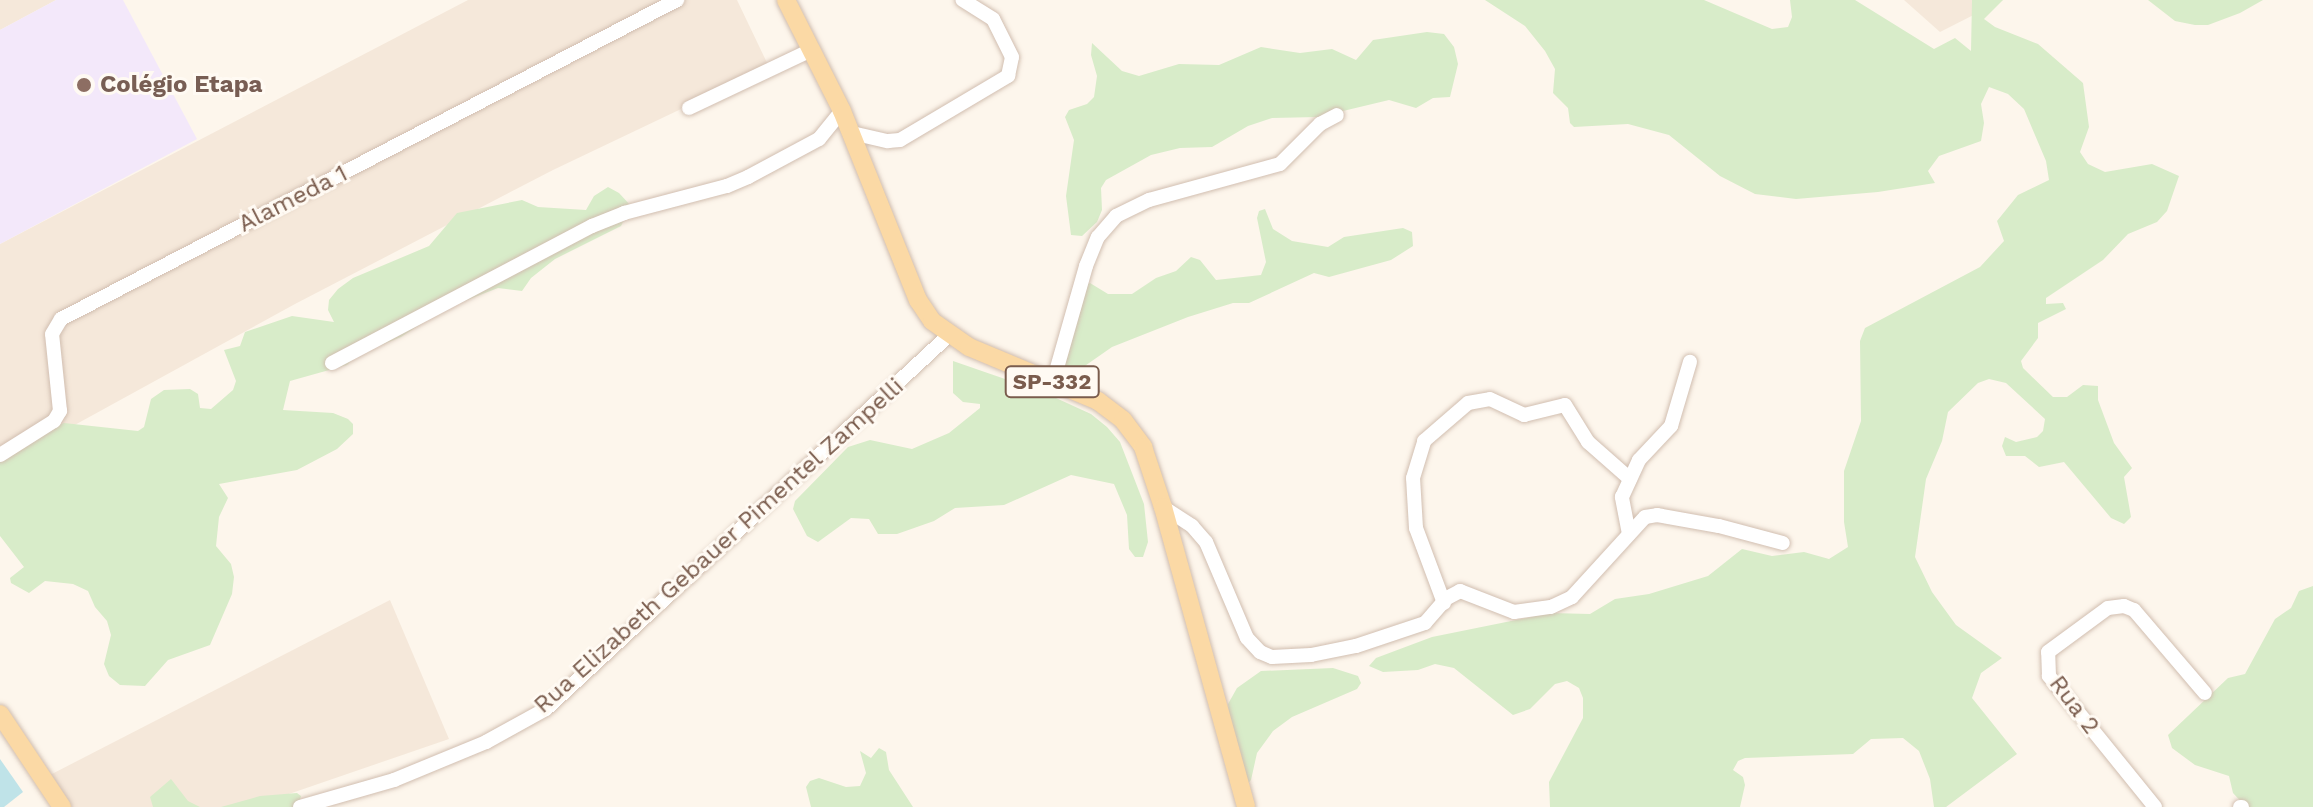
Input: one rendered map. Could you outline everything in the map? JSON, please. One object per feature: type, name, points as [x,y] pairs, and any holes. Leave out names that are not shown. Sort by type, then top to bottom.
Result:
[{"type":"main road","name":"SP-332","points":[[786,0],[852,133],[918,300],[948,336],[1098,401],[1123,420],[1146,454],[1246,807]]},
{"type":"main road","points":[[0,714],[62,807]]},
{"type":"street","name":"Alameda 1","points":[[0,455],[54,421],[60,411],[52,334],[61,319],[677,0]]},
{"type":"street","points":[[852,133],[888,141],[900,140],[1008,76],[1013,64],[1010,51],[993,19],[962,0]]},
{"type":"street","points":[[689,108],[811,50]]},
{"type":"street","points":[[332,363],[592,226],[624,213],[714,190],[748,177],[819,139],[842,111]]},
{"type":"street","points":[[1053,382],[1086,266],[1098,237],[1116,216],[1149,200],[1280,164],[1320,124],[1337,115]]},
{"type":"street","name":"Rua Elizabeth Gebauer Pimentel Zampelli","points":[[300,807],[394,780],[486,742],[546,709],[948,336]]},
{"type":"street","points":[[1629,534],[1622,497],[1639,460],[1671,426],[1690,362]]},
{"type":"street","points":[[1444,603],[1416,528],[1413,478],[1424,441],[1468,403],[1490,399],[1524,415],[1565,405],[1588,442],[1630,479]]},
{"type":"street","points":[[1163,507],[1192,526],[1206,542],[1247,638],[1260,652],[1272,657],[1311,655],[1356,646],[1425,623],[1455,593],[1465,591],[1514,612],[1551,607],[1572,597],[1603,567],[1645,517],[1657,515],[1719,526],[1783,543]]},
{"type":"street","name":"Rua 2","points":[[2155,807],[2049,676],[2048,652],[2108,608],[2124,606],[2134,610],[2205,693]]},
{"type":"shaded area","points":[[0,0],[56,0],[0,30]]},
{"type":"shaded area","name":"Colégio Etapa","points":[[56,0],[123,0],[197,139],[0,244],[0,30]]},
{"type":"shaded area","points":[[468,0],[737,0],[769,67],[553,170],[295,304],[0,466],[0,244]]},
{"type":"shaded area","points":[[1904,0],[2003,0],[1940,32]]},
{"type":"shaded area","points":[[390,600],[449,739],[251,807],[68,807],[48,776]]},
{"type":"green space","points":[[1485,0],[1704,0],[1772,29],[1788,27],[1792,17],[1790,0],[1855,0],[1934,49],[1955,38],[1971,51],[1972,0],[2003,0],[1984,19],[1995,27],[2038,44],[2083,83],[2089,127],[2080,152],[2088,164],[2105,172],[2152,164],[2179,176],[2167,211],[2157,222],[2128,234],[2103,260],[2046,298],[2046,304],[2063,303],[2066,309],[2038,323],[2038,338],[2021,361],[2023,368],[2053,397],[2067,397],[2083,385],[2098,386],[2098,400],[2114,443],[2132,468],[2124,477],[2131,517],[2124,524],[2111,518],[2064,462],[2039,467],[2025,456],[2006,456],[2002,446],[2005,437],[2016,442],[2037,437],[2043,431],[2045,419],[2006,383],[1989,379],[1978,383],[1948,412],[1942,441],[1926,479],[1915,557],[1932,592],[1956,625],[2002,658],[1981,673],[1972,698],[2017,754],[1946,807],[1934,807],[1930,779],[1919,751],[1903,738],[1871,739],[1853,754],[1745,758],[1738,761],[1733,770],[1743,777],[1745,785],[1740,807],[1550,807],[1549,782],[1583,718],[1583,698],[1579,688],[1567,681],[1555,684],[1530,709],[1513,715],[1454,668],[1435,664],[1418,670],[1383,672],[1369,666],[1376,658],[1432,637],[1551,613],[1590,614],[1615,599],[1649,594],[1708,576],[1742,549],[1772,556],[1804,552],[1829,559],[1848,547],[1844,522],[1844,471],[1861,421],[1860,341],[1865,328],[1980,267],[2004,241],[1997,221],[2018,195],[2049,180],[2046,161],[2024,109],[2008,94],[1989,87],[1981,104],[1984,123],[1981,141],[1939,156],[1928,171],[1935,183],[1878,192],[1796,199],[1755,194],[1720,176],[1669,135],[1628,124],[1574,127],[1570,123],[1568,108],[1553,93],[1555,69],[1545,51],[1525,26]]},
{"type":"green space","points":[[2148,0],[2263,0],[2208,25],[2195,25],[2175,21]]},
{"type":"green space","points":[[1427,32],[1444,34],[1454,47],[1458,64],[1450,97],[1433,98],[1416,108],[1389,100],[1318,117],[1272,118],[1248,126],[1212,147],[1180,148],[1151,155],[1106,180],[1101,188],[1102,210],[1097,222],[1082,236],[1071,235],[1066,196],[1074,140],[1065,117],[1069,110],[1087,104],[1094,97],[1097,76],[1091,55],[1092,43],[1122,71],[1139,76],[1179,64],[1219,65],[1261,47],[1300,53],[1332,49],[1356,60],[1373,40]]},
{"type":"green space","points":[[608,187],[631,206],[621,226],[555,259],[531,278],[522,291],[498,288],[444,309],[401,337],[357,355],[347,365],[290,381],[283,410],[333,413],[353,424],[353,434],[337,449],[297,470],[219,484],[228,498],[219,517],[216,546],[231,564],[234,577],[232,594],[210,645],[168,660],[145,686],[120,685],[109,676],[104,664],[111,635],[107,621],[95,607],[88,591],[73,584],[45,581],[29,593],[11,583],[10,578],[24,567],[0,536],[0,457],[35,434],[64,423],[138,431],[144,427],[151,399],[164,390],[190,389],[198,394],[200,408],[211,409],[233,390],[236,381],[224,350],[240,346],[245,332],[292,316],[334,322],[328,310],[329,300],[338,289],[353,278],[429,246],[457,213],[522,200],[538,207],[586,210],[594,196]]},
{"type":"green space","points":[[1265,209],[1273,229],[1292,241],[1328,247],[1344,237],[1403,228],[1412,232],[1413,246],[1391,260],[1329,277],[1314,273],[1249,303],[1233,303],[1188,317],[1112,347],[1069,377],[1059,375],[1081,286],[1090,283],[1108,294],[1132,294],[1156,278],[1176,271],[1191,257],[1200,260],[1216,280],[1261,275],[1266,262],[1257,218],[1259,211]]},
{"type":"green space","points":[[953,361],[1045,393],[1091,414],[1107,427],[1120,442],[1144,504],[1148,542],[1143,557],[1135,557],[1129,549],[1127,515],[1114,484],[1071,475],[1004,505],[955,508],[934,521],[897,534],[878,534],[869,519],[851,518],[818,542],[807,536],[793,509],[795,501],[848,447],[870,440],[912,449],[949,433],[980,408],[980,404],[963,402],[953,393]]},
{"type":"green space","points":[[2313,586],[2313,807],[2246,807],[2233,793],[2229,776],[2195,765],[2172,748],[2168,735],[2228,678],[2245,674],[2275,619],[2291,608],[2299,591]]},
{"type":"green space","points":[[1333,668],[1358,676],[1361,683],[1357,689],[1292,717],[1273,731],[1257,753],[1251,780],[1243,789],[1232,762],[1228,704],[1237,688],[1261,671]]},
{"type":"green space","points":[[879,748],[886,752],[889,770],[913,807],[811,807],[806,787],[810,781],[819,778],[846,787],[860,786],[866,773],[860,751],[871,758]]},
{"type":"green space","points":[[171,779],[188,801],[200,807],[153,807],[150,797]]},
{"type":"green space","points":[[297,793],[301,796],[298,807],[221,807],[260,796]]},
{"type":"water","points":[[0,759],[23,792],[4,807],[0,807]]},
{"type":"place","name":"Colégio Etapa","points":[[84,85]]}]
